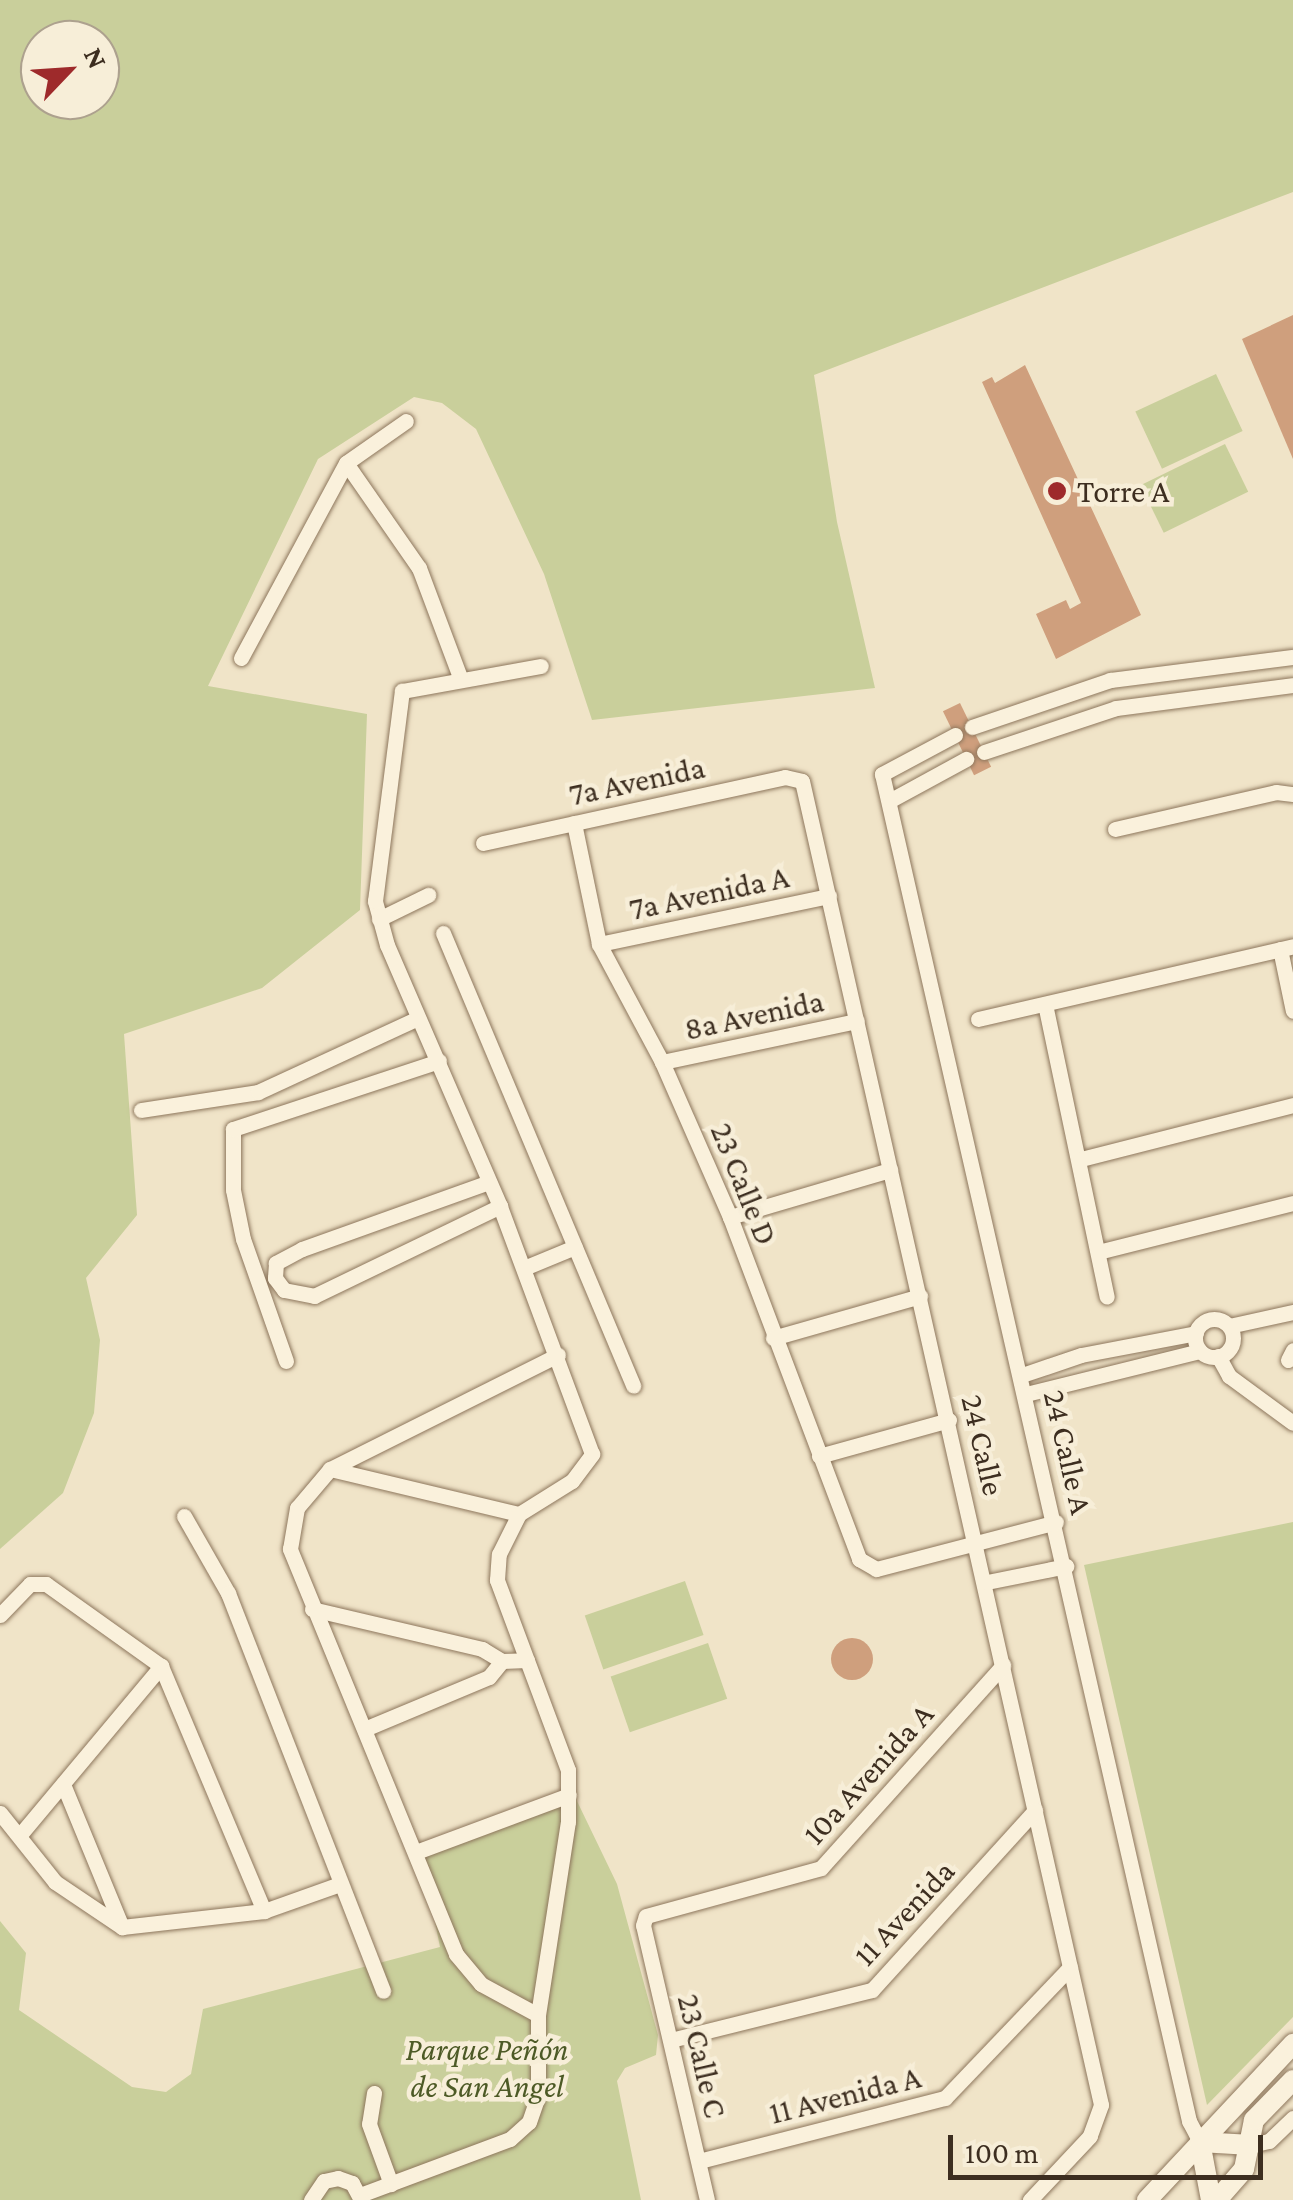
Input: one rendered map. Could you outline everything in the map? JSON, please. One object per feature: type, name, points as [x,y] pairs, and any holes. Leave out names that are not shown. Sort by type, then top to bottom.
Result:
[{"type":"street","points":[[242,658],[346,463],[406,421]]},
{"type":"street","points":[[346,463],[419,568],[460,677]]},
{"type":"street","points":[[972,727],[1066,691],[1154,671],[1293,657]]},
{"type":"street","points":[[311,2200],[324,2181],[338,2178],[361,2197],[510,2140],[529,2122],[540,2075],[538,2015],[569,1795],[560,1744],[497,1580],[499,1554],[520,1514],[572,1482],[592,1454],[500,1206],[379,919],[376,879],[396,704],[402,691],[418,684],[541,666]]},
{"type":"street","points":[[984,752],[1074,718],[1196,693],[1293,685]]},
{"type":"street","points":[[1066,691],[1074,718]]},
{"type":"street","name":"24 Calle A","points":[[954,735],[882,774],[1056,1522],[1189,2121],[1200,2142]]},
{"type":"street","points":[[889,801],[966,760]]},
{"type":"street","name":"7a Avenida","points":[[482,842],[785,778],[802,781]]},
{"type":"street","name":"24 Calle","points":[[802,781],[987,1582],[1102,2106],[1100,2123],[1030,2200]]},
{"type":"street","points":[[1115,828],[1276,792],[1293,794]]},
{"type":"street","name":"23 Calle D","points":[[574,823],[599,944],[662,1062],[730,1217],[773,1338],[866,1568],[977,1539]]},
{"type":"street","points":[[379,919],[428,895]]},
{"type":"street","name":"7a Avenida A","points":[[599,944],[830,896]]},
{"type":"street","points":[[443,933],[633,1386]]},
{"type":"street","points":[[978,1018],[1286,948],[1293,1011]]},
{"type":"street","points":[[1045,1004],[1082,1159],[1108,1297]]},
{"type":"street","points":[[141,1110],[258,1092],[418,1018]]},
{"type":"street","name":"8a Avenida","points":[[662,1062],[858,1021]]},
{"type":"street","points":[[286,1361],[243,1239],[234,1190],[233,1129],[439,1061]]},
{"type":"street","points":[[1082,1159],[1293,1106]]},
{"type":"street","points":[[730,1217],[890,1170]]},
{"type":"street","points":[[489,1182],[302,1249],[276,1263],[274,1278],[284,1290],[314,1296],[500,1206]]},
{"type":"street","points":[[1098,1252],[1293,1203]]},
{"type":"street","points":[[524,1268],[575,1248]]},
{"type":"street","points":[[773,1338],[920,1296]]},
{"type":"street","points":[[1022,1375],[1196,1332],[1214,1318],[1230,1326],[1293,1312]]},
{"type":"street","points":[[1218,1356],[1232,1344],[1230,1326]]},
{"type":"street","points":[[1196,1332],[1200,1351]]},
{"type":"street","points":[[1026,1394],[1200,1351],[1218,1356],[1229,1376],[1293,1423]]},
{"type":"street","points":[[538,2015],[468,1972],[367,1728],[293,1571],[290,1525],[312,1485],[330,1469],[558,1355]]},
{"type":"street","points":[[819,1456],[949,1420]]},
{"type":"street","points":[[330,1469],[520,1514]]},
{"type":"street","points":[[184,1516],[228,1593],[384,1990]]},
{"type":"street","points":[[977,1539],[1056,1522]]},
{"type":"street","points":[[987,1582],[1066,1566]]},
{"type":"street","points":[[0,1615],[30,1584],[46,1584],[160,1666],[264,1911]]},
{"type":"street","points":[[312,1609],[482,1649],[502,1662],[528,1660]]},
{"type":"street","points":[[367,1728],[489,1677],[502,1662]]},
{"type":"street","name":"10a Avenida A","points":[[642,1924],[656,1912],[821,1868],[1003,1664]]},
{"type":"street","points":[[18,1836],[160,1666]]},
{"type":"street","points":[[63,1784],[122,1928]]},
{"type":"street","points":[[416,1852],[569,1795]]},
{"type":"street","name":"11 Avenida","points":[[671,2040],[872,1990],[1035,1810]]},
{"type":"street","points":[[0,1813],[55,1882],[122,1928],[264,1911],[340,1884]]},
{"type":"street","name":"23 Calle C","points":[[642,1924],[707,2200]]},
{"type":"street","name":"11 Avenida A","points":[[699,2161],[945,2098],[1070,1968]]},
{"type":"street","points":[[1147,2200],[1293,2044]]},
{"type":"street","points":[[1214,2200],[1244,2169],[1254,2120],[1293,2080]]},
{"type":"street","points":[[374,2093],[369,2124],[391,2184]]},
{"type":"street","points":[[1200,2142],[1251,2145],[1269,2141],[1293,2118]]},
{"type":"street","points":[[1200,2142],[1214,2200]]},
{"type":"green space","points":[[0,0],[1293,0],[1293,192],[814,375],[837,522],[875,688],[592,720],[544,574],[476,429],[442,403],[414,397],[318,459],[208,686],[367,714],[360,910],[262,988],[124,1034],[137,1215],[86,1278],[100,1340],[94,1413],[63,1493],[0,1549]]},
{"type":"green space","points":[[1216,374],[1243,431],[1162,469],[1135,412]]},
{"type":"green space","points":[[1225,444],[1248,492],[1164,533],[1141,485]]},
{"type":"green space","points":[[1293,1522],[1293,2017],[1207,2105],[1084,1565]]},
{"type":"green space","points":[[685,1581],[704,1635],[603,1669],[585,1616]]},
{"type":"green space","points":[[708,1643],[727,1699],[630,1732],[611,1677]]},
{"type":"green space","name":"Parque Peñón de San Angel","points":[[576,1799],[617,1884],[658,2035],[656,2055],[625,2068],[617,2081],[641,2200],[0,2200],[0,1921],[26,1953],[19,2010],[132,2087],[166,2092],[191,2074],[203,2009],[440,1947],[422,1858]]},
{"type":"building","points":[[1293,315],[1293,459],[1242,339]]},
{"type":"building","name":"Torre A","points":[[1025,365],[1141,615],[1056,659],[1036,614],[1066,600],[1070,609],[1081,603],[982,382],[992,377],[995,383]]},
{"type":"building","points":[[960,703],[991,767],[974,775],[943,711]]},
{"type":"building","points":[[852,1638],[867,1644],[873,1659],[867,1674],[852,1680],[837,1674],[831,1659],[837,1644]]},
{"type":"place","name":"Torre A","points":[[1057,491]]}]
